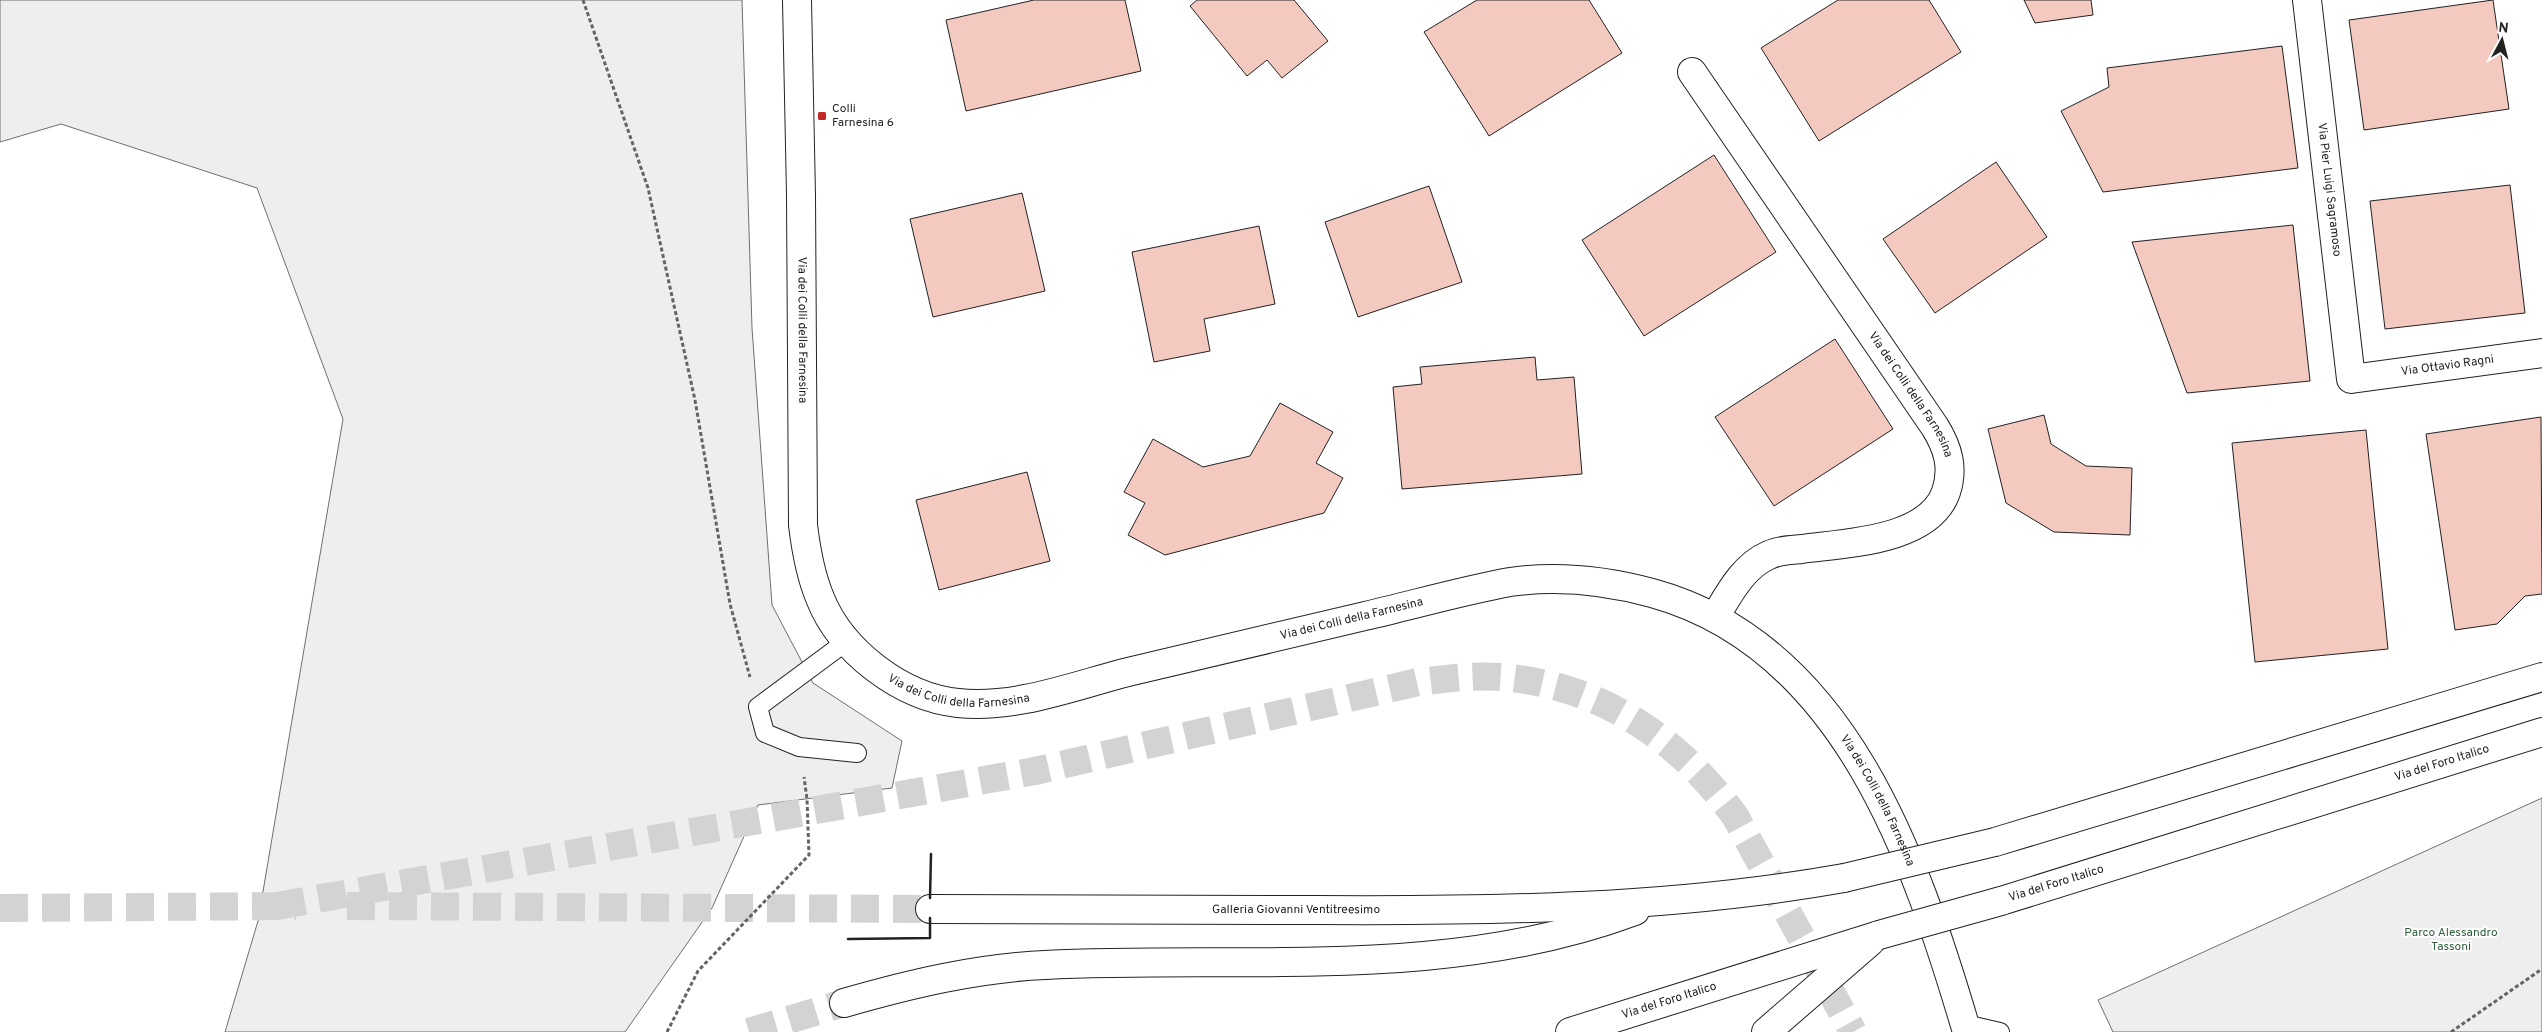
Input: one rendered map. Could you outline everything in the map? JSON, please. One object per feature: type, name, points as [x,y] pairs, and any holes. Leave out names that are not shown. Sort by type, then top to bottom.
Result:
[{"type":"main road","name":"Via dei Colli della Farnesina","points":[[797,0],[801,195],[803,525],[809,564],[820,598],[848,641],[886,675],[919,694],[959,703],[986,703],[1033,697],[1489,586],[1538,578],[1588,579],[1666,597],[1715,617],[1752,640],[1798,678],[1819,704],[1860,764],[1887,814],[1923,899],[1966,1028]]},
{"type":"main road","name":"Via Pier Luigi Sagramoso","points":[[2307,0],[2352,379]]},
{"type":"main road","name":"Via dei Colli della Farnesina","points":[[1692,72],[1935,427],[1947,451],[1950,464],[1950,478],[1943,500],[1930,517],[1890,535],[1770,554],[1746,572],[1715,617]]},
{"type":"main road","name":"Via Ottavio Ragni","points":[[2352,379],[2542,353]]},
{"type":"main road","points":[[844,1003],[896,988],[948,977],[1046,965],[1388,959],[1476,952],[1525,944],[1618,918],[1662,901],[1759,891],[1844,878],[1994,842],[2542,677]]},
{"type":"main road","name":"Via del Foro Italico","points":[[1570,1032],[1879,935],[2001,901],[2542,732]]},
{"type":"main road","name":"Galleria Giovanni Ventitreesimo","points":[[930,909],[1458,910],[1662,901]]},
{"type":"main road","points":[[1766,1032],[1879,935]]},
{"type":"lane","points":[[848,641],[758,707],[765,733],[799,748],[857,753]]},
{"type":"lane","points":[[1966,1028],[2000,1032]]},
{"type":"path","points":[[583,0],[648,188],[695,400],[730,604],[758,707]]},
{"type":"path","points":[[667,1032],[698,971],[809,855],[807,799],[799,748]]},
{"type":"path","points":[[2451,1032],[2542,969]]},
{"type":"green space","points":[[0,0],[742,0],[752,328],[772,605],[813,683],[902,741],[892,788],[758,805],[712,908],[625,1032],[225,1032],[258,921],[343,419],[257,188],[61,124],[0,142]]},
{"type":"green space","name":"Parco Alessandro Tassoni","points":[[2542,798],[2542,1032],[2113,1032],[2098,1000]]},
{"type":"building","points":[[1034,0],[1125,0],[1141,71],[966,111],[946,20]]},
{"type":"building","points":[[1197,0],[1294,0],[1328,41],[1282,78],[1267,60],[1247,76],[1190,6]]},
{"type":"building","points":[[1477,0],[1589,0],[1622,53],[1489,136],[1424,32]]},
{"type":"building","points":[[1838,0],[1929,0],[1961,52],[1819,141],[1761,48]]},
{"type":"building","points":[[2024,0],[2091,0],[2093,15],[2035,23]]},
{"type":"building","points":[[2493,0],[2509,109],[2364,130],[2349,20]]},
{"type":"building","points":[[2282,46],[2298,168],[2103,192],[2061,111],[2109,87],[2107,68]]},
{"type":"building","points":[[1714,155],[1776,252],[1644,336],[1582,240]]},
{"type":"building","points":[[1996,162],[2047,237],[1935,313],[1883,239]]},
{"type":"building","points":[[2510,185],[2525,313],[2385,329],[2370,201]]},
{"type":"building","points":[[1429,186],[1462,282],[1358,317],[1325,222]]},
{"type":"building","points":[[1022,193],[1045,291],[933,317],[910,219]]},
{"type":"building","points":[[2293,225],[2310,381],[2187,393],[2132,242]]},
{"type":"building","points":[[1259,226],[1275,304],[1204,319],[1210,351],[1154,362],[1132,252]]},
{"type":"building","points":[[1835,339],[1893,429],[1774,506],[1715,417]]},
{"type":"building","points":[[1535,357],[1537,380],[1574,377],[1582,474],[1402,489],[1393,387],[1422,384],[1420,367]]},
{"type":"building","points":[[1280,403],[1333,432],[1316,463],[1343,478],[1324,513],[1165,555],[1128,535],[1145,503],[1124,492],[1153,439],[1203,467],[1250,456]]},
{"type":"building","points":[[2044,415],[2051,444],[2086,466],[2132,468],[2130,535],[2054,532],[2006,503],[1988,429]]},
{"type":"building","points":[[2541,417],[2542,594],[2525,596],[2497,624],[2455,630],[2426,434]]},
{"type":"building","points":[[2366,430],[2388,649],[2255,662],[2232,443]]},
{"type":"building","points":[[1027,472],[1050,561],[939,590],[916,500]]},
{"type":"tunnel","points":[[277,906],[1035,771],[1418,682],[1470,677],[1501,677],[1537,682],[1571,691],[1603,704],[1633,720],[1662,739],[1688,762],[1735,816],[1853,1032]]},
{"type":"tunnel","points":[[0,908],[296,906]]},
{"type":"tunnel","points":[[347,906],[930,909]]},
{"type":"tunnel","points":[[749,1032],[844,1003]]},
{"type":"wall","points":[[930,898],[931,854]]},
{"type":"wall","points":[[848,939],[930,938],[930,918]]},
{"type":"place","name":"Colli Farnesina 6","points":[[822,116]]}]
